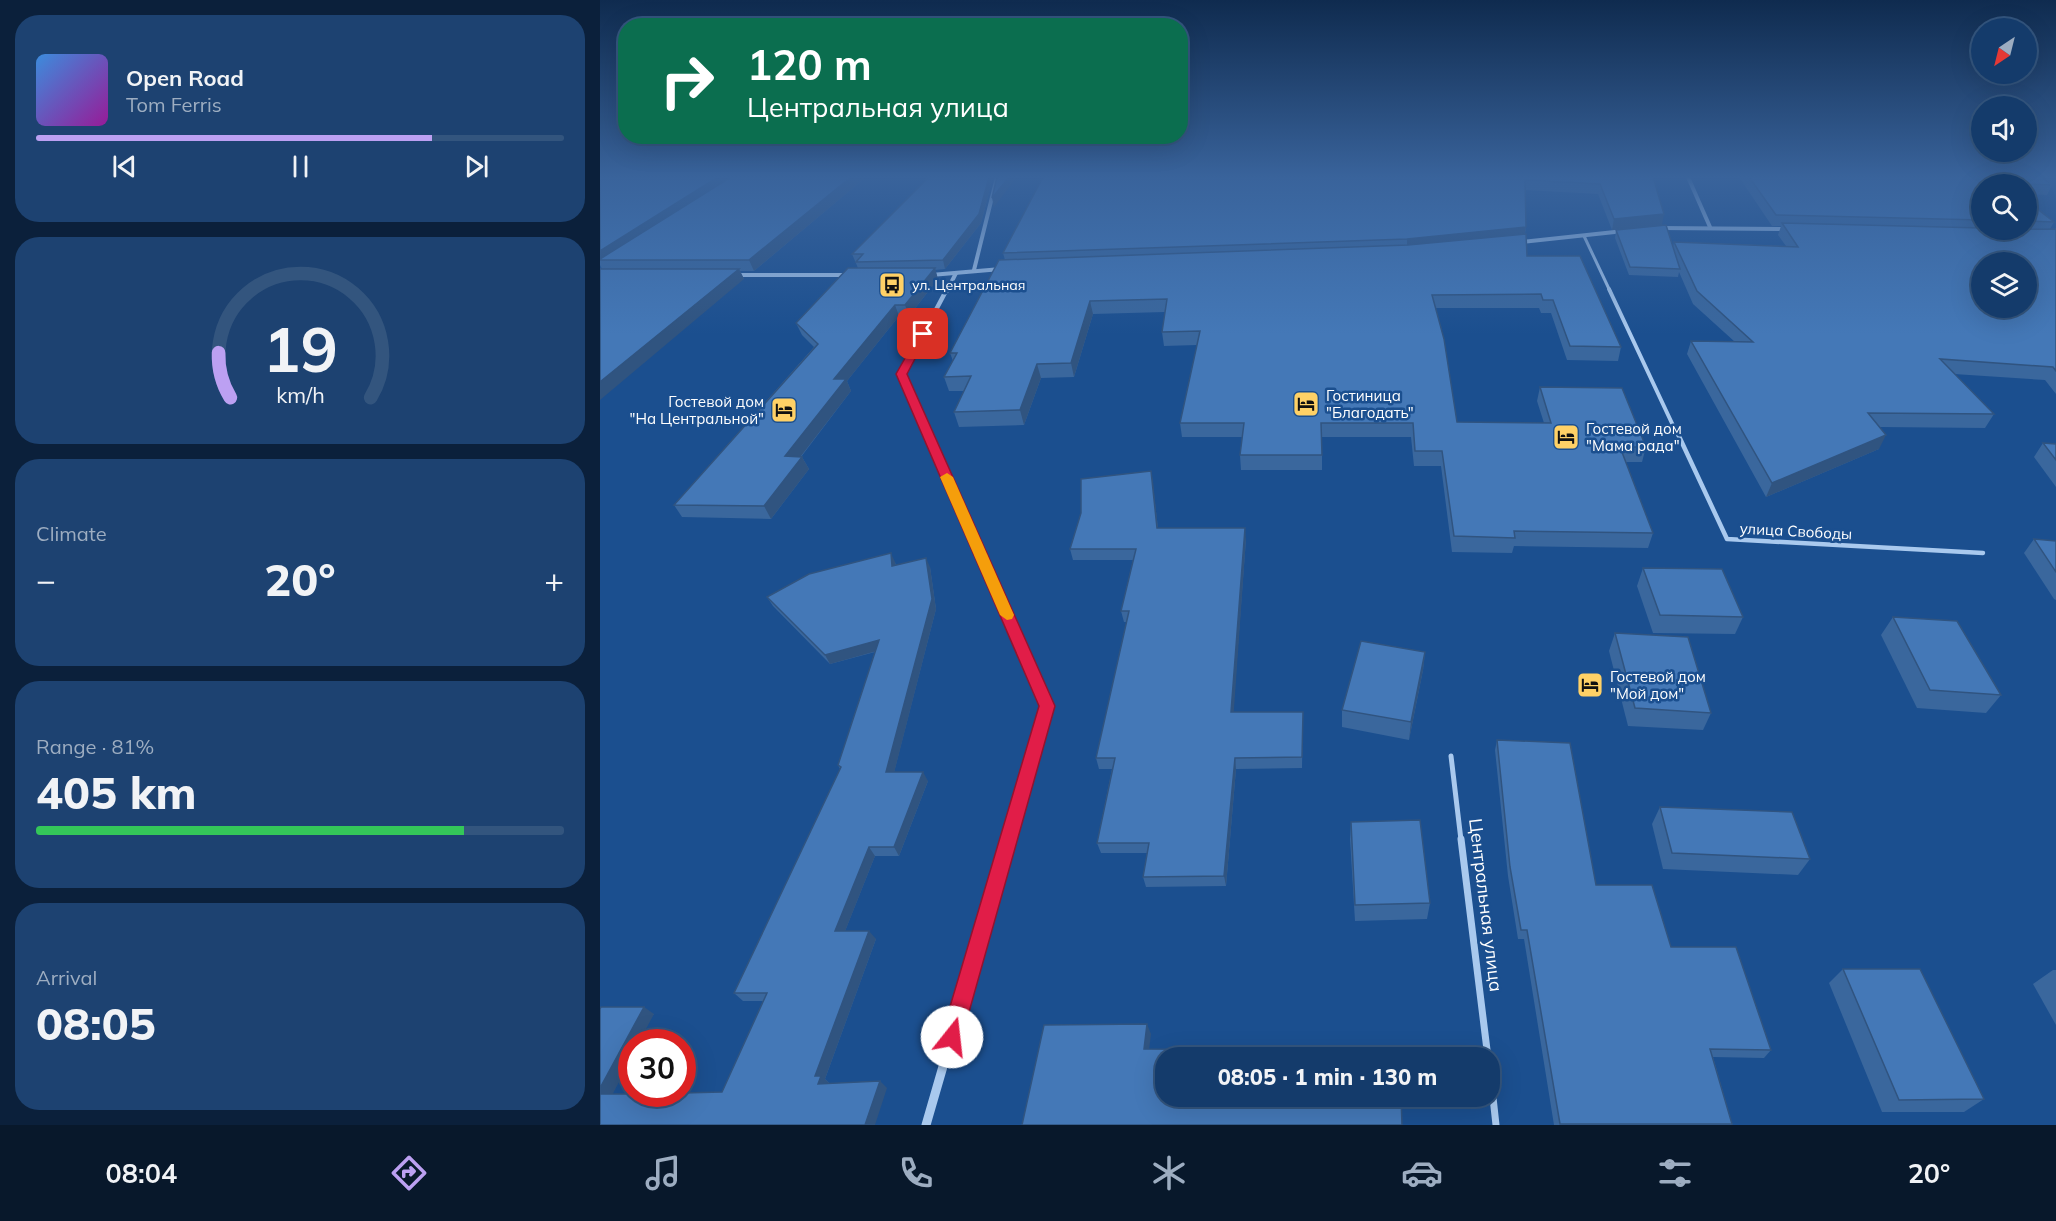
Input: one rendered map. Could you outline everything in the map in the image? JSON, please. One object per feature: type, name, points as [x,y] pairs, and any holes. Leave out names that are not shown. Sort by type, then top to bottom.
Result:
[{"type":"street","points":[[974,270],[984,230]]},
{"type":"street","points":[[1513,243],[1632,231]]},
{"type":"street","points":[[921,275],[1009,269]]},
{"type":"street","points":[[926,1125],[1047,706],[902,374],[956,273]]},
{"type":"street","points":[[731,275],[861,275]]},
{"type":"lane","name":"улица Свободы","points":[[1584,236],[1727,539],[1983,553]]},
{"type":"lane","name":"Центральная улица","points":[[1450,756],[1487,1047]]},
{"type":"lane","points":[[1494,1107],[1496,1125]]},
{"type":"building","points":[[600,230],[634,230],[600,251]]},
{"type":"building","points":[[647,230],[786,230],[749,260],[600,259]]},
{"type":"building","points":[[876,230],[967,230],[943,260],[856,262],[863,254],[852,254]]},
{"type":"building","points":[[1015,230],[1501,230],[1407,239],[1003,253]]},
{"type":"building","points":[[1616,230],[1667,230],[1680,269],[1630,267]]},
{"type":"building","points":[[1786,230],[1971,230],[1971,240],[2037,240],[2037,230],[2056,230],[2056,371],[2053,367],[1940,359],[1994,414],[1868,413],[1886,435],[1772,483],[1691,341],[1753,342],[1697,291],[1674,242],[1798,247]]},
{"type":"building","points":[[1526,234],[1527,256],[1580,256],[1621,347],[1570,346],[1553,300],[1543,300],[1541,294],[1432,295],[1444,339],[1457,422],[1551,423],[1540,387],[1622,388],[1646,447],[1620,447],[1653,533],[1514,531],[1515,538],[1454,536],[1442,451],[1415,451],[1413,423],[1321,423],[1322,455],[1240,455],[1244,423],[1180,423],[1200,331],[1162,332],[1167,299],[1090,301],[1071,363],[1037,364],[1020,410],[954,412],[971,376],[944,377],[957,353],[950,353],[999,260],[1408,245]]},
{"type":"building","points":[[848,268],[935,268],[905,305],[895,305],[834,379],[846,379],[785,456],[802,457],[764,506],[674,505],[818,344],[796,323]]},
{"type":"building","points":[[600,269],[739,269],[600,382]]},
{"type":"building","points":[[2043,443],[2056,444],[2056,460]]},
{"type":"building","points":[[1151,471],[1157,528],[1245,528],[1231,712],[1303,712],[1302,757],[1235,758],[1224,876],[1143,877],[1149,843],[1097,843],[1115,758],[1096,758],[1129,611],[1121,611],[1136,549],[1070,549],[1081,513],[1081,479]]},
{"type":"building","points":[[2034,539],[2056,541],[2056,572]]},
{"type":"building","points":[[891,553],[892,566],[926,558],[932,599],[886,772],[923,772],[894,847],[869,847],[835,931],[869,931],[815,1076],[821,1076],[818,1084],[880,1081],[865,1125],[600,1125],[600,1094],[618,1094],[618,1107],[696,1107],[696,1093],[722,1092],[767,993],[734,993],[841,767],[838,765],[879,640],[825,655],[767,597],[809,574]]},
{"type":"building","points":[[1643,568],[1722,569],[1743,617],[1660,615]]},
{"type":"building","points":[[1893,617],[1957,621],[2001,695],[1930,690]]},
{"type":"building","points":[[1615,633],[1688,637],[1711,713],[1635,708]]},
{"type":"building","points":[[1361,641],[1425,652],[1411,722],[1342,710]]},
{"type":"building","points":[[1497,740],[1570,743],[1596,885],[1652,885],[1671,947],[1736,947],[1771,1050],[1710,1049],[1732,1124],[1560,1124],[1527,930],[1521,930],[1510,867]]},
{"type":"building","points":[[1660,807],[1792,812],[1810,859],[1672,853]]},
{"type":"building","points":[[1420,820],[1430,903],[1355,905],[1351,822]]},
{"type":"building","points":[[1843,969],[1920,969],[1984,1099],[1899,1100]]},
{"type":"building","points":[[601,1007],[644,1007],[632,1029],[618,1029],[618,1055],[600,1088]]},
{"type":"building","points":[[1147,1024],[1144,1049],[1155,1049],[1155,1107],[1401,1107],[1402,1125],[1022,1125],[1044,1025]]},
{"type":"slow traffic","points":[[947,477],[1007,615]]},
{"type":"place","name":"ул. Центральная","points":[[892,285]]},
{"type":"place","name":"Гостиница \"Благодать\"","points":[[1306,404]]},
{"type":"place","name":"Гостевой дом \"На Центральной\"","points":[[784,410]]},
{"type":"place","name":"Гостевой дом \"Мама рада\"","points":[[1566,437]]},
{"type":"place","name":"Гостевой дом \"Мой дом\"","points":[[1590,685]]},
{"type":"route","points":[[923,334],[902,374],[1047,706],[952,1037]]}]
